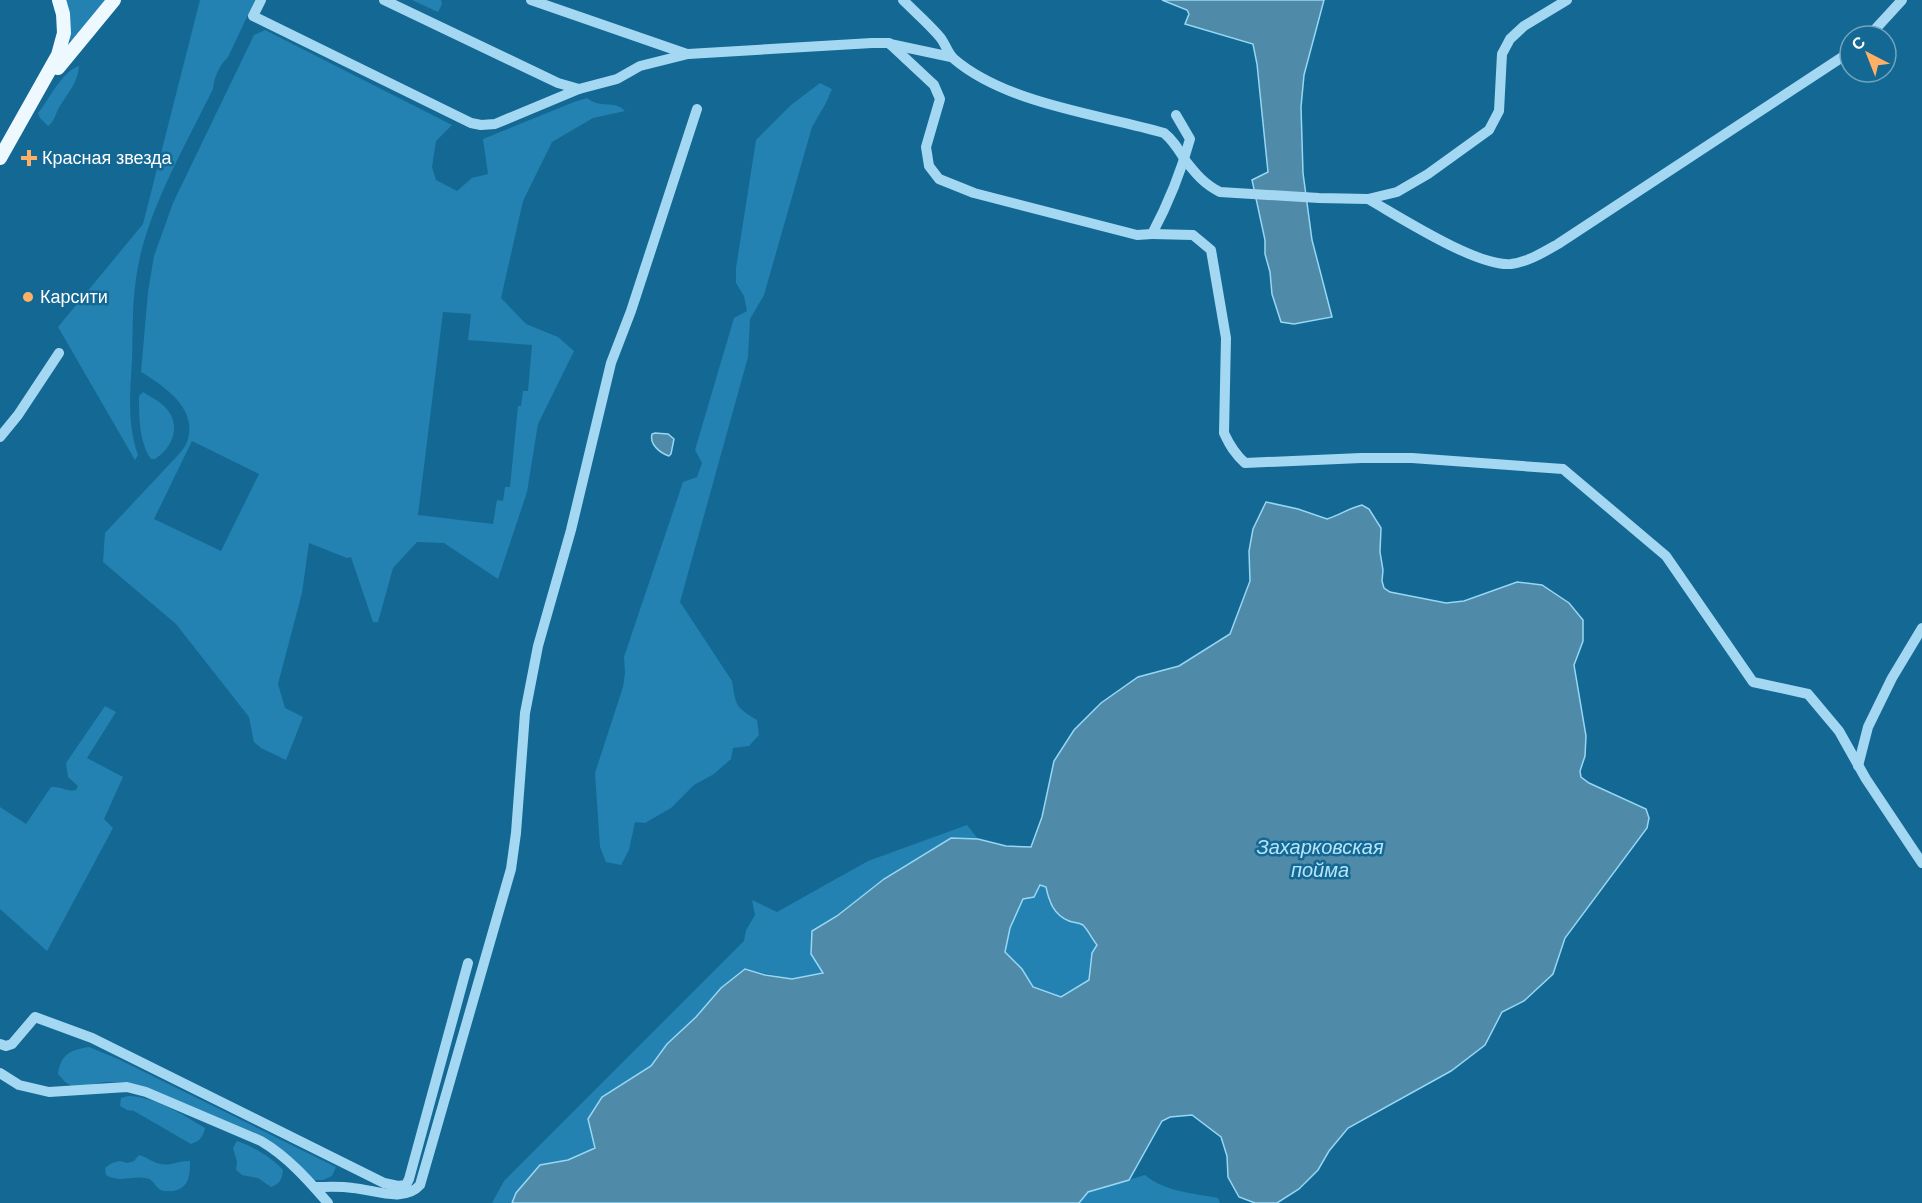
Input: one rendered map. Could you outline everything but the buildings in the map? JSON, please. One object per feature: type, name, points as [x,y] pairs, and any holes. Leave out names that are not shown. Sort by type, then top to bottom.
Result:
[{"type":"main road","points":[[0,158],[58,56],[64,33],[63,14],[59,0]]},
{"type":"main road","points":[[39,91],[114,0]]},
{"type":"street","points":[[261,0],[253,16],[471,123],[481,125],[495,124],[579,89],[617,79],[640,66],[687,54],[889,43],[951,57],[981,78],[1042,102],[1164,133],[1173,140],[1184,159],[1206,185],[1221,192],[1240,195],[1368,199],[1397,192],[1428,174],[1489,130],[1499,111],[1502,54],[1510,39],[1524,26],[1567,0]]},
{"type":"street","points":[[384,0],[558,83],[579,89]]},
{"type":"street","points":[[531,0],[687,54]]},
{"type":"street","points":[[903,0],[940,37],[951,57]]},
{"type":"street","points":[[1880,24],[1902,0]]},
{"type":"street","points":[[889,43],[934,84],[940,99],[926,147],[928,166],[939,179],[974,193],[1137,235],[1193,235],[1211,250],[1226,338],[1224,433],[1230,447],[1245,463],[1412,458],[1563,469],[1666,556],[1753,682],[1808,694],[1839,731],[1858,766],[1922,863]]},
{"type":"street","points":[[1368,199],[1476,257],[1510,264],[1528,260],[1558,244],[1838,60]]},
{"type":"street","points":[[315,1187],[352,1188],[403,1196],[412,1193],[420,1185],[511,869],[525,714],[538,646],[574,518],[611,363],[631,310],[697,109]]},
{"type":"street","points":[[1152,234],[1164,212],[1190,139],[1176,115]]},
{"type":"street","points":[[0,437],[18,415],[60,353]]},
{"type":"street","points":[[1858,766],[1868,727],[1892,678],[1922,628]]},
{"type":"street","points":[[0,1044],[6,1046],[12,1044],[35,1017],[92,1038],[384,1183],[406,1185],[468,963]]},
{"type":"street","points":[[0,1072],[18,1085],[49,1092],[127,1087],[146,1092],[261,1141],[284,1156],[328,1203]]},
{"type":"street","points":[[352,1188],[361,1172]]},
{"type":"shaded area","points":[[65,0],[105,0],[71,41],[69,39],[70,19]]},
{"type":"shaded area","points":[[200,0],[255,0],[228,57],[214,80],[213,89],[156,206],[140,255],[134,299],[130,397],[132,432],[138,455],[135,460],[58,327],[143,224]]},
{"type":"shaded area","points":[[412,0],[441,0],[442,4],[438,12]]},
{"type":"shaded area","points":[[265,30],[452,125],[436,141],[432,167],[436,180],[457,191],[472,178],[488,174],[483,139],[587,98],[596,103],[619,106],[625,111],[593,118],[552,142],[523,201],[501,298],[526,324],[558,337],[574,351],[538,424],[527,492],[498,579],[444,543],[417,542],[393,568],[378,622],[373,622],[351,557],[347,558],[309,543],[302,593],[278,684],[285,708],[303,717],[286,760],[254,742],[249,717],[176,624],[103,562],[105,533],[179,454],[187,442],[188,419],[184,409],[160,384],[141,372],[148,292],[154,256],[173,203],[254,35]],"holes":[[[443,312],[471,314],[468,340],[532,345],[528,391],[523,391],[521,406],[518,406],[510,487],[505,487],[503,501],[497,500],[493,524],[418,515]],[[192,441],[259,474],[221,551],[154,519]]]},
{"type":"shaded area","points":[[79,66],[75,82],[48,126],[38,113],[61,80]]},
{"type":"shaded area","points":[[820,83],[832,89],[812,127],[764,295],[750,319],[748,357],[680,602],[732,681],[738,705],[757,720],[759,735],[749,746],[733,748],[731,759],[714,774],[694,785],[671,808],[645,823],[635,822],[629,850],[621,865],[606,862],[600,847],[595,773],[623,687],[624,657],[683,482],[697,477],[702,463],[695,450],[734,318],[747,311],[744,296],[736,283],[736,268],[756,140],[791,105]]},
{"type":"shaded area","points":[[143,392],[164,406],[173,420],[171,441],[162,454],[155,459],[151,459],[142,437],[139,396]]},
{"type":"shaded area","points":[[105,706],[116,712],[87,758],[123,777],[104,819],[113,828],[47,951],[0,909],[0,807],[26,824],[51,787],[76,790],[78,786],[68,777],[66,763]]},
{"type":"shaded area","points":[[967,825],[978,839],[951,838],[884,879],[837,916],[812,931],[811,954],[823,973],[792,979],[744,969],[721,988],[696,1017],[667,1044],[651,1066],[602,1097],[588,1119],[595,1148],[568,1160],[540,1165],[516,1193],[512,1203],[492,1203],[504,1181],[744,941],[746,930],[755,915],[752,900],[777,912],[868,861]]},
{"type":"shaded area","points":[[1040,884],[1046,887],[1049,903],[1070,921],[1083,925],[1097,945],[1090,962],[1089,980],[1061,997],[1033,987],[1022,969],[1005,952],[1010,928],[1023,899],[1034,897]]},
{"type":"shaded area","points":[[89,1047],[118,1059],[336,1167],[332,1176],[323,1180],[313,1180],[281,1149],[259,1136],[127,1082],[104,1082],[75,1088],[58,1074],[59,1067],[67,1054]]},
{"type":"shaded area","points":[[128,1096],[148,1099],[178,1112],[205,1128],[202,1136],[191,1144],[134,1111],[120,1106],[121,1098]]},
{"type":"shaded area","points":[[237,1141],[262,1152],[283,1170],[278,1183],[271,1187],[258,1178],[242,1175],[236,1170],[237,1162],[233,1148]]},
{"type":"shaded area","points":[[139,1155],[161,1164],[190,1161],[188,1180],[178,1189],[164,1191],[147,1178],[121,1179],[106,1175],[105,1168],[112,1163],[134,1161]]},
{"type":"shaded area","points":[[1145,1175],[1170,1188],[1218,1198],[1220,1203],[1079,1203],[1088,1192]]},
{"type":"water","points":[[1162,0],[1324,0],[1304,75],[1301,107],[1303,173],[1312,240],[1332,317],[1294,324],[1281,322],[1272,294],[1265,240],[1252,180],[1268,172],[1253,44],[1185,24],[1189,14],[1187,10]]},
{"type":"water","points":[[652,434],[668,434],[674,439],[669,456],[654,445]]},
{"type":"water","name":"Захарковская пойма","points":[[1266,502],[1298,509],[1327,519],[1362,505],[1369,509],[1381,528],[1382,581],[1384,588],[1390,592],[1446,603],[1464,601],[1517,582],[1542,585],[1569,603],[1583,620],[1583,641],[1574,665],[1586,736],[1581,777],[1589,783],[1646,809],[1649,818],[1647,828],[1565,938],[1553,974],[1524,1001],[1502,1012],[1485,1045],[1451,1071],[1348,1128],[1329,1151],[1318,1170],[1299,1189],[1277,1203],[1255,1203],[1239,1197],[1228,1177],[1227,1156],[1221,1137],[1192,1115],[1170,1117],[1162,1121],[1129,1180],[1088,1192],[1079,1203],[512,1203],[516,1193],[540,1165],[568,1160],[595,1148],[588,1119],[602,1097],[651,1066],[667,1044],[696,1017],[721,988],[745,969],[792,979],[823,973],[811,954],[812,931],[837,916],[884,879],[951,838],[978,839],[1006,846],[1031,847],[1042,817],[1054,761],[1074,730],[1101,703],[1138,677],[1179,666],[1230,634],[1250,581],[1249,551],[1253,529]],"holes":[[[1040,885],[1046,887],[1056,912],[1069,921],[1083,925],[1097,945],[1092,953],[1089,980],[1061,997],[1033,987],[1022,969],[1005,952],[1010,928],[1023,899],[1034,897]]]},
{"type":"place","name":"Красная звезда","points":[[29,158]]},
{"type":"place","name":"Карсити","points":[[28,297]]}]
